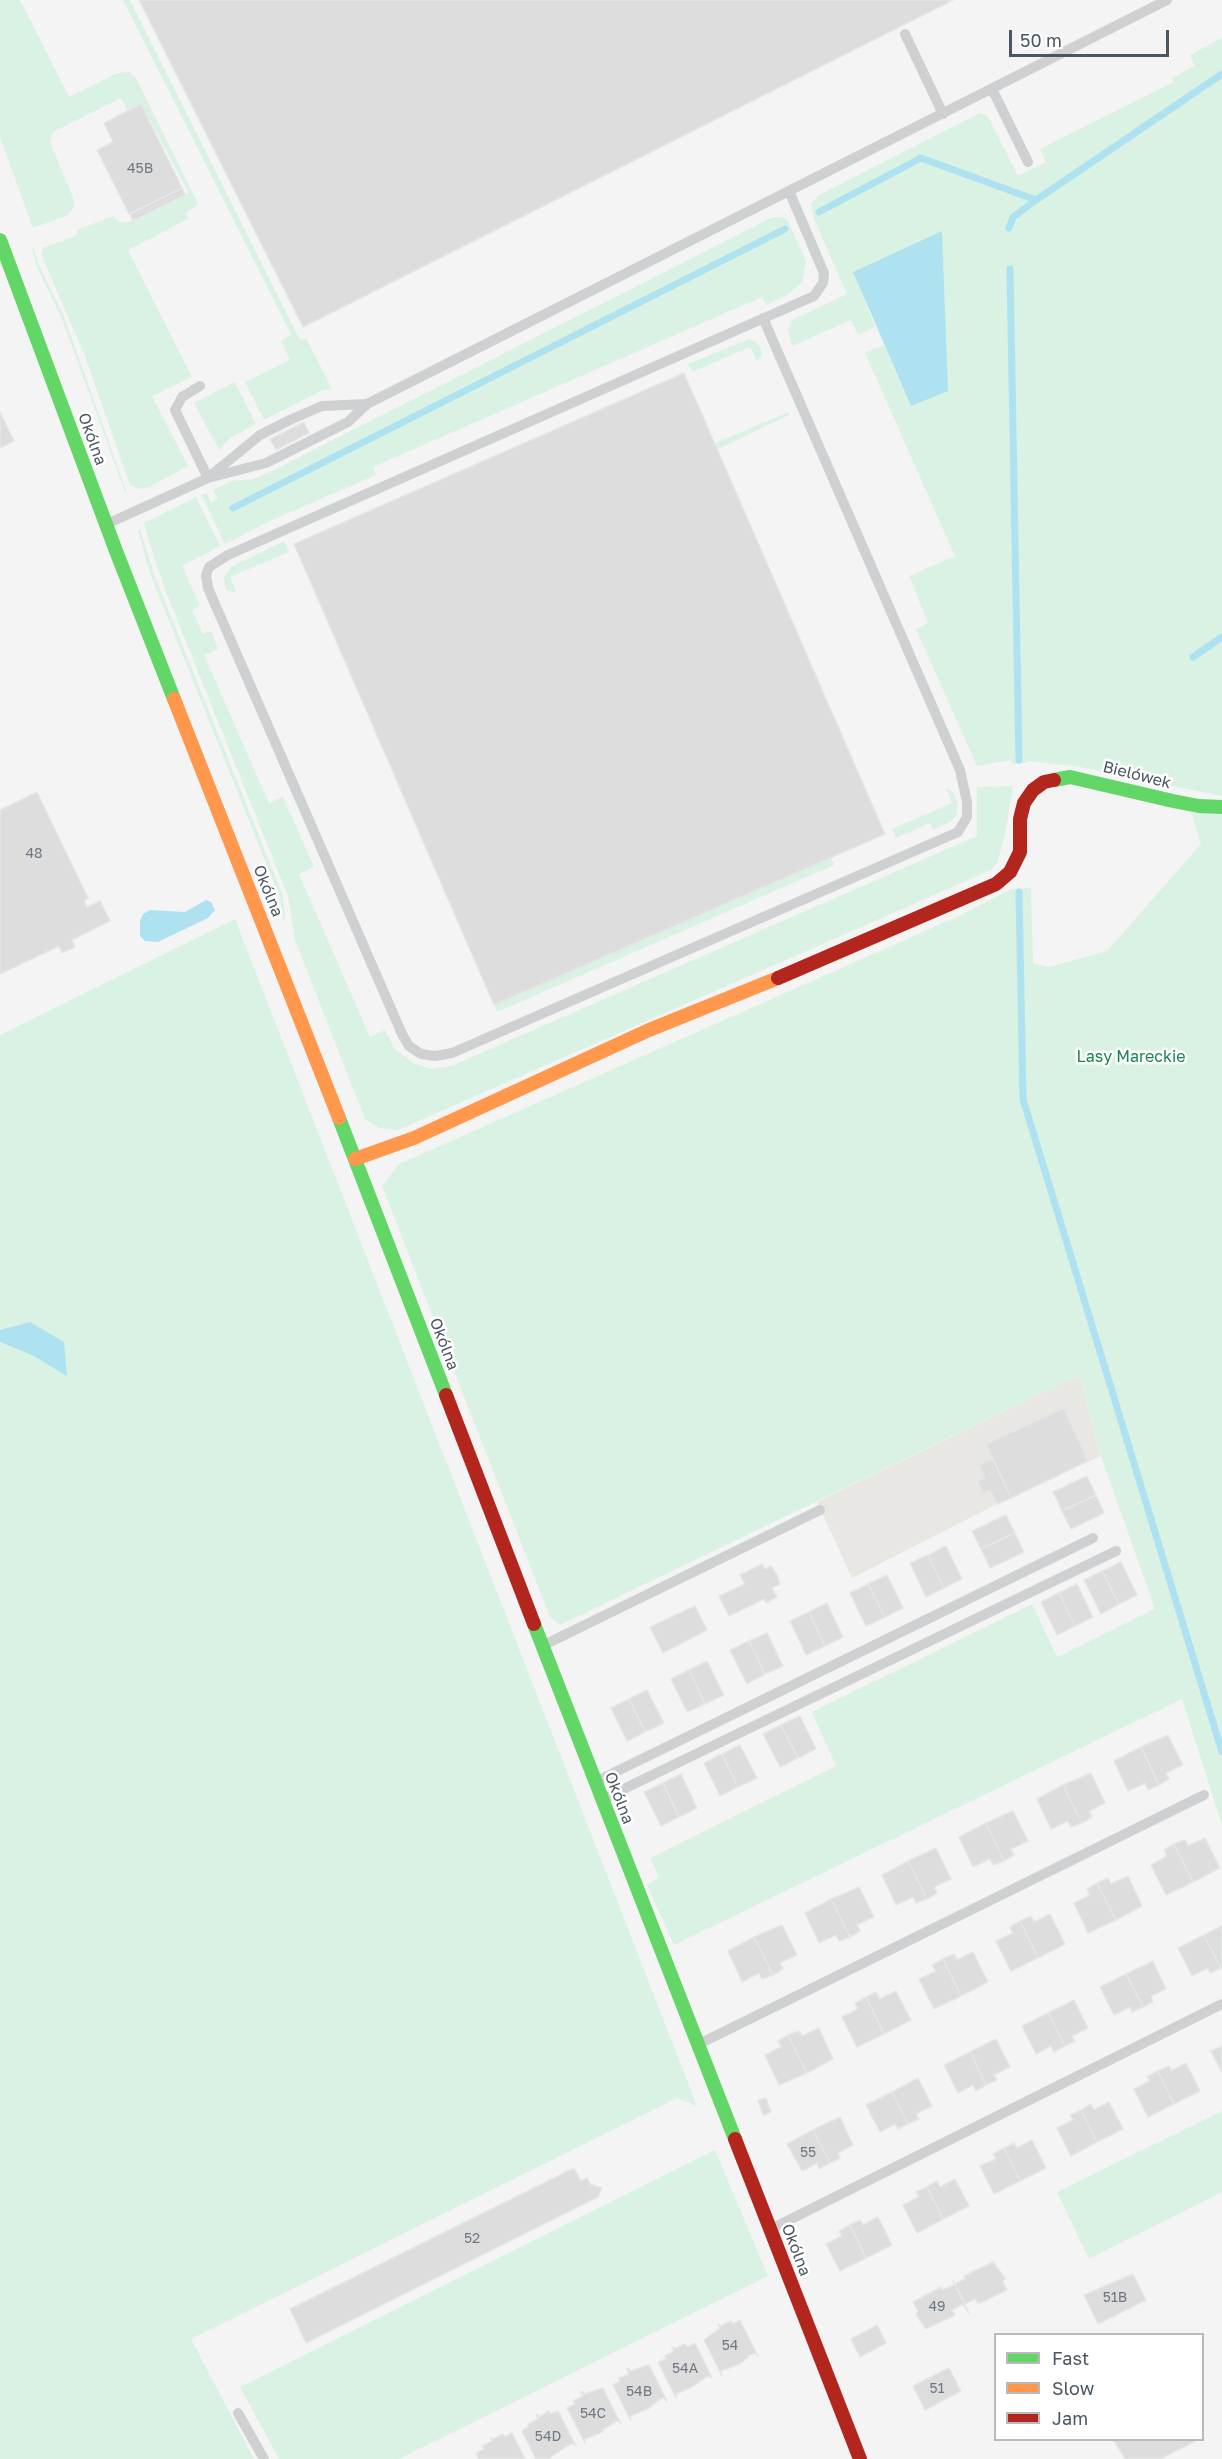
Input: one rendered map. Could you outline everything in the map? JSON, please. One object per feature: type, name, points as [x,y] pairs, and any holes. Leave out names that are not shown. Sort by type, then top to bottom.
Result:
[{"type":"street","name":"Okólna","points":[[0,240],[106,525],[860,2459]]},
{"type":"street","name":"Bielówek","points":[[355,1159],[414,1138],[649,1030],[750,990],[996,884],[1010,872],[1020,852],[1020,819],[1024,803],[1033,790],[1044,782],[1070,777],[1198,806],[1222,807]]},
{"type":"lane","points":[[106,525],[208,478],[266,463],[348,422],[367,404],[1167,0]]},
{"type":"lane","points":[[905,34],[944,114]]},
{"type":"lane","points":[[992,89],[1028,162]]},
{"type":"lane","points":[[763,318],[960,770],[967,802],[967,817],[958,832],[452,1053],[435,1056],[421,1054],[409,1046],[402,1034],[208,588],[206,575],[209,567],[228,555],[763,318],[814,296],[823,282],[824,273],[789,191]]},
{"type":"lane","points":[[200,386],[182,396],[175,410],[208,478]]},
{"type":"lane","points":[[208,478],[260,435],[291,419],[322,406],[367,404]]},
{"type":"lane","points":[[542,1646],[820,1510]]},
{"type":"lane","points":[[595,1782],[1093,1538]]},
{"type":"lane","points":[[602,1800],[1116,1551]]},
{"type":"lane","points":[[698,2045],[1204,1795]]},
{"type":"lane","points":[[771,2229],[1222,2004]]},
{"type":"lane","points":[[238,2413],[264,2459]]},
{"type":"shaded area","points":[[1079,1375],[1101,1456],[997,1504],[852,1578],[817,1502]]},
{"type":"green space","points":[[0,0],[20,0],[69,97],[118,73],[129,72],[136,78],[198,204],[186,213],[188,219],[128,250],[192,377],[152,396],[188,466],[147,488],[140,489],[130,485],[85,356],[41,254],[43,248],[75,236],[78,233],[77,230],[113,216],[121,223],[133,221],[189,193],[141,104],[128,111],[121,98],[53,132],[50,142],[74,200],[74,206],[68,215],[33,228],[0,137]]},
{"type":"green space","points":[[123,0],[130,0],[300,340],[306,338],[332,389],[321,391],[264,420],[245,382],[290,360],[281,341],[291,334]]},
{"type":"green space","points":[[1222,38],[1222,796],[1080,767],[1028,761],[1012,764],[1011,760],[977,766],[916,629],[928,623],[909,576],[955,556],[865,353],[884,345],[911,405],[942,232],[854,272],[875,327],[858,335],[851,320],[792,346],[788,329],[792,320],[847,294],[814,219],[811,204],[819,195],[980,113],[987,115],[1018,176],[1046,162],[1040,149],[1174,82],[1172,78],[1195,66],[1190,55]]},
{"type":"green space","points":[[773,217],[787,219],[806,261],[802,282],[789,294],[766,305],[762,297],[373,467],[376,475],[270,521],[225,544],[201,494],[207,494],[211,503],[218,499],[213,490],[231,481],[254,479],[268,473]]},
{"type":"green space","points":[[33,246],[39,265],[65,319],[127,493],[62,319],[37,267]]},
{"type":"green space","points":[[749,339],[756,342],[761,349],[762,355],[757,361],[750,347],[692,372],[688,364]]},
{"type":"green space","points":[[235,382],[256,424],[230,438],[219,450],[194,403]]},
{"type":"green space","points":[[789,412],[789,415],[718,449],[715,443]]},
{"type":"green space","points":[[196,497],[220,546],[182,566],[200,606],[192,610],[203,634],[211,631],[218,649],[204,655],[269,803],[283,797],[314,867],[299,874],[370,1037],[385,1030],[395,1049],[413,1063],[431,1069],[451,1066],[977,836],[977,787],[1013,786],[1005,835],[997,863],[991,870],[398,1130],[380,1128],[365,1119],[295,940],[288,896],[165,589],[152,551],[144,523]]},
{"type":"green space","points":[[140,529],[155,577],[283,896],[285,920],[283,921],[280,898],[150,573],[138,531]]},
{"type":"green space","points":[[284,541],[289,552],[230,577],[236,592],[225,588],[224,577],[231,567]]},
{"type":"green space","points":[[946,788],[952,791],[958,803],[956,816],[952,821],[933,830],[930,823],[896,838],[892,829],[952,803]]},
{"type":"green space","name":"Lasy Mareckie","points":[[1191,812],[1222,814],[1222,1825],[1182,1699],[674,1945],[647,1885],[659,1877],[650,1858],[836,1766],[812,1712],[1032,1604],[1057,1657],[1155,1609],[1101,1456],[1079,1375],[560,1625],[550,1617],[382,1186],[399,1164],[959,916],[1011,889],[1031,888],[1033,963],[1049,967],[1107,951],[1201,844]]},
{"type":"green space","points":[[831,857],[834,865],[497,1012],[494,1005]]},
{"type":"green space","points":[[235,919],[697,2106],[677,2098],[191,2339],[254,2459],[0,2459],[0,1035]]},
{"type":"green space","points":[[1222,2111],[1222,2192],[1089,2259],[1057,2192]]},
{"type":"green space","points":[[715,2150],[768,2276],[399,2459],[279,2459],[240,2387]]},
{"type":"water","points":[[942,231],[948,391],[911,406],[853,272]]},
{"type":"water","points":[[206,900],[211,902],[215,910],[208,918],[158,942],[145,941],[140,936],[140,921],[143,914],[150,910],[185,912]]},
{"type":"water","points":[[30,1322],[64,1342],[67,1376],[32,1355],[0,1342],[0,1330]]},
{"type":"building","points":[[139,0],[953,0],[303,327]]},
{"type":"building","points":[[141,104],[182,188],[129,214],[97,150],[113,142],[104,123]]},
{"type":"building","points":[[182,188],[185,195],[133,221],[130,214]]},
{"type":"building","points":[[684,373],[885,834],[494,1005],[294,544]]},
{"type":"building","points":[[0,412],[14,441],[0,448]]},
{"type":"building","points":[[304,422],[309,433],[276,450],[270,439]]},
{"type":"building","points":[[37,792],[88,898],[84,900],[87,907],[100,901],[110,921],[72,940],[75,947],[62,953],[59,946],[0,974],[0,810]]},
{"type":"building","points":[[1064,1408],[1088,1461],[1011,1498],[986,1444]]},
{"type":"building","points":[[993,1459],[1011,1498],[997,1504],[990,1490],[983,1494],[977,1481],[985,1478],[979,1465]]},
{"type":"building","points":[[1087,1476],[1096,1495],[1062,1511],[1053,1492]]},
{"type":"building","points":[[1096,1495],[1104,1513],[1071,1529],[1062,1511]]},
{"type":"building","points":[[1006,1515],[1015,1533],[981,1549],[972,1531]]},
{"type":"building","points":[[1015,1533],[1024,1552],[990,1568],[981,1549]]},
{"type":"building","points":[[946,1546],[962,1579],[944,1588],[928,1555]]},
{"type":"building","points":[[928,1555],[944,1588],[926,1597],[910,1563]]},
{"type":"building","points":[[1121,1562],[1137,1595],[1119,1604],[1102,1571]]},
{"type":"building","points":[[762,1564],[765,1569],[771,1566],[777,1575],[780,1584],[772,1588],[777,1597],[766,1603],[764,1599],[729,1616],[719,1596],[745,1584],[740,1575]]},
{"type":"building","points":[[1102,1571],[1119,1604],[1101,1614],[1084,1580]]},
{"type":"building","points":[[887,1575],[903,1608],[885,1617],[868,1584]]},
{"type":"building","points":[[868,1584],[885,1617],[866,1626],[850,1593]]},
{"type":"building","points":[[1077,1584],[1093,1617],[1075,1626],[1059,1593]]},
{"type":"building","points":[[1059,1593],[1075,1626],[1057,1635],[1041,1602]]},
{"type":"building","points":[[827,1603],[843,1637],[825,1646],[809,1612]]},
{"type":"building","points":[[695,1606],[707,1630],[663,1653],[650,1627]]},
{"type":"building","points":[[809,1612],[825,1646],[806,1655],[790,1621]]},
{"type":"building","points":[[767,1633],[783,1666],[765,1674],[749,1641]]},
{"type":"building","points":[[749,1641],[765,1674],[747,1684],[730,1650]]},
{"type":"building","points":[[707,1661],[724,1695],[705,1704],[689,1670]]},
{"type":"building","points":[[689,1670],[705,1704],[687,1712],[671,1679]]},
{"type":"building","points":[[647,1690],[664,1723],[645,1732],[629,1699]]},
{"type":"building","points":[[629,1699],[645,1732],[627,1741],[611,1708]]},
{"type":"building","points":[[800,1716],[816,1749],[798,1758],[781,1725]]},
{"type":"building","points":[[781,1725],[798,1758],[780,1767],[763,1734]]},
{"type":"building","points":[[1168,1735],[1183,1765],[1166,1773],[1169,1779],[1159,1785],[1141,1747]]},
{"type":"building","points":[[740,1745],[757,1778],[738,1787],[722,1754]]},
{"type":"building","points":[[1141,1747],[1159,1785],[1148,1790],[1145,1783],[1128,1791],[1114,1761]]},
{"type":"building","points":[[722,1754],[738,1787],[720,1796],[704,1763]]},
{"type":"building","points":[[1091,1773],[1105,1803],[1089,1811],[1092,1817],[1082,1823],[1063,1785]]},
{"type":"building","points":[[681,1774],[697,1808],[679,1817],[663,1783]]},
{"type":"building","points":[[663,1783],[679,1817],[661,1826],[644,1792]]},
{"type":"building","points":[[1063,1785],[1082,1823],[1071,1827],[1068,1821],[1051,1829],[1037,1799]]},
{"type":"building","points":[[1013,1811],[1028,1841],[1011,1849],[1014,1855],[1004,1861],[986,1823]]},
{"type":"building","points":[[986,1823],[1004,1861],[993,1865],[990,1859],[973,1867],[959,1837]]},
{"type":"building","points":[[1205,1838],[1220,1868],[1193,1882],[1174,1844],[1185,1840],[1188,1846]]},
{"type":"building","points":[[1174,1844],[1193,1882],[1166,1895],[1151,1865],[1167,1856],[1164,1850]]},
{"type":"building","points":[[936,1848],[951,1879],[934,1887],[937,1893],[927,1899],[908,1861]]},
{"type":"building","points":[[908,1861],[927,1899],[916,1903],[913,1897],[896,1905],[882,1875]]},
{"type":"building","points":[[1128,1876],[1142,1906],[1116,1920],[1097,1883],[1108,1878],[1111,1884]]},
{"type":"building","points":[[1097,1883],[1116,1920],[1088,1933],[1074,1903],[1090,1895],[1087,1889]]},
{"type":"building","points":[[859,1887],[874,1917],[857,1925],[860,1931],[850,1937],[831,1899]]},
{"type":"building","points":[[831,1899],[850,1937],[839,1941],[836,1935],[819,1943],[805,1913]]},
{"type":"building","points":[[1050,1914],[1065,1944],[1038,1958],[1020,1921],[1031,1916],[1034,1922]]},
{"type":"building","points":[[1020,1921],[1038,1958],[1011,1971],[996,1941],[1013,1933],[1010,1927]]},
{"type":"building","points":[[782,1925],[797,1955],[780,1963],[783,1969],[773,1975],[754,1937]]},
{"type":"building","points":[[1222,1926],[1222,1967],[1221,1968],[1204,1935]]},
{"type":"building","points":[[1204,1935],[1221,1968],[1210,1973],[1208,1968],[1192,1976],[1178,1948]]},
{"type":"building","points":[[754,1937],[773,1975],[762,1979],[759,1973],[742,1982],[728,1951]]},
{"type":"building","points":[[973,1952],[988,1982],[961,1996],[943,1959],[954,1954],[957,1960]]},
{"type":"building","points":[[943,1959],[961,1996],[934,2009],[919,1979],[936,1971],[932,1965]]},
{"type":"building","points":[[1153,1961],[1166,1989],[1151,1996],[1153,2002],[1143,2007],[1126,1974]]},
{"type":"building","points":[[1126,1974],[1143,2007],[1132,2012],[1130,2007],[1114,2015],[1100,1987]]},
{"type":"building","points":[[896,1991],[911,2020],[884,2034],[866,1997],[876,1992],[880,1999]]},
{"type":"building","points":[[866,1997],[884,2034],[857,2047],[842,2017],[858,2009],[855,2003]]},
{"type":"building","points":[[1074,2000],[1088,2028],[1072,2036],[1075,2041],[1065,2046],[1048,2013]]},
{"type":"building","points":[[1048,2013],[1065,2046],[1054,2052],[1051,2046],[1036,2054],[1022,2026]]},
{"type":"building","points":[[819,2028],[833,2059],[807,2073],[788,2035],[799,2031],[802,2036]]},
{"type":"building","points":[[788,2035],[807,2073],[779,2085],[765,2055],[781,2047],[778,2041]]},
{"type":"building","points":[[996,2039],[1010,2067],[994,2075],[997,2080],[986,2085],[970,2052]]},
{"type":"building","points":[[1222,2046],[1222,2072],[1211,2051]]},
{"type":"building","points":[[970,2052],[986,2085],[976,2091],[973,2085],[958,2093],[944,2065]]},
{"type":"building","points":[[1186,2063],[1200,2091],[1174,2104],[1158,2071],[1169,2066],[1171,2071]]},
{"type":"building","points":[[1158,2071],[1174,2104],[1148,2117],[1134,2089],[1150,2081],[1147,2077]]},
{"type":"building","points":[[918,2078],[932,2106],[916,2114],[919,2119],[908,2124],[892,2092]]},
{"type":"building","points":[[892,2092],[908,2124],[898,2129],[895,2124],[880,2132],[866,2105]]},
{"type":"building","points":[[766,2098],[771,2112],[763,2115],[758,2100]]},
{"type":"building","points":[[1109,2102],[1123,2129],[1097,2142],[1081,2110],[1091,2104],[1094,2110]]},
{"type":"building","points":[[1081,2110],[1097,2142],[1071,2156],[1057,2128],[1073,2120],[1070,2115]]},
{"type":"building","points":[[840,2117],[853,2145],[838,2153],[840,2158],[830,2163],[813,2130]]},
{"type":"building","points":[[813,2130],[830,2163],[819,2169],[817,2163],[802,2171],[787,2144]]},
{"type":"building","points":[[1032,2140],[1046,2168],[1020,2181],[1004,2148],[1014,2143],[1017,2148]]},
{"type":"building","points":[[1004,2148],[1020,2181],[994,2194],[980,2166],[996,2159],[993,2154]]},
{"type":"building","points":[[574,2168],[581,2181],[587,2178],[590,2184],[602,2188],[598,2197],[306,2343],[290,2309]]},
{"type":"building","points":[[955,2179],[969,2206],[943,2219],[927,2187],[937,2181],[940,2187]]},
{"type":"building","points":[[927,2187],[943,2219],[917,2233],[903,2205],[919,2197],[916,2192]]},
{"type":"building","points":[[878,2217],[892,2245],[866,2258],[850,2225],[860,2220],[863,2225]]},
{"type":"building","points":[[850,2225],[866,2258],[840,2271],[826,2244],[842,2236],[839,2231]]},
{"type":"building","points":[[993,2262],[1005,2278],[1003,2282],[1007,2290],[978,2304],[975,2299],[965,2304],[955,2284],[965,2279],[964,2276]]},
{"type":"building","points":[[1133,2274],[1146,2300],[1098,2324],[1084,2295]]},
{"type":"building","points":[[953,2281],[969,2313],[963,2304],[952,2310],[955,2315],[926,2329],[916,2315],[918,2311],[913,2302],[941,2287],[943,2290],[954,2285]]},
{"type":"building","points":[[740,2320],[758,2356],[755,2353],[739,2364],[721,2371],[722,2376],[704,2340],[720,2328],[718,2324],[721,2326],[731,2321],[733,2324]]},
{"type":"building","points":[[877,2325],[886,2343],[860,2357],[851,2339]]},
{"type":"building","points":[[695,2343],[712,2378],[709,2376],[676,2394],[676,2398],[658,2362],[666,2359],[665,2356],[674,2351],[672,2347],[676,2348],[685,2344],[687,2347]]},
{"type":"building","points":[[649,2365],[667,2401],[663,2398],[648,2409],[630,2416],[631,2421],[613,2385],[620,2381],[619,2378],[629,2374],[627,2369],[629,2368],[630,2371]]},
{"type":"building","points":[[949,2368],[961,2391],[925,2410],[913,2386]]},
{"type":"building","points":[[603,2388],[621,2424],[618,2421],[612,2424],[602,2430],[603,2432],[585,2439],[585,2443],[567,2408],[575,2404],[573,2401],[583,2396],[581,2392],[583,2391],[584,2394]]},
{"type":"building","points":[[549,2411],[550,2414],[558,2411],[576,2446],[572,2443],[548,2459],[536,2459],[522,2431],[529,2426],[528,2424],[538,2419],[536,2415],[538,2414],[539,2417]]},
{"type":"building","points":[[512,2433],[525,2459],[479,2459],[476,2453],[484,2449],[482,2446],[492,2441],[490,2437],[493,2439],[503,2434],[505,2437]]},
{"type":"building","points":[[1114,2441],[1194,2442],[1160,2459],[1125,2459]]},
{"type":"waterway","points":[[819,212],[921,158],[1036,200],[1222,74]]},
{"type":"waterway","points":[[1009,228],[1013,217],[1036,200]]},
{"type":"waterway","points":[[233,508],[785,229]]},
{"type":"waterway","points":[[1010,269],[1019,760]]},
{"type":"waterway","points":[[1193,657],[1222,637]]},
{"type":"waterway","points":[[1019,892],[1023,1099],[1222,1752]]},
{"type":"traffic: fast","points":[[0,240],[174,699]]},
{"type":"traffic: fast","points":[[1054,780],[1070,777],[1173,801],[1199,806],[1222,807]]},
{"type":"traffic: fast","points":[[339,1118],[446,1395]]},
{"type":"traffic: fast","points":[[534,1624],[735,2139]]},
{"type":"traffic: slow","points":[[174,699],[339,1118]]},
{"type":"traffic: slow","points":[[355,1159],[414,1138],[649,1030],[778,978]]},
{"type":"traffic: jam","points":[[778,978],[996,884],[1010,872],[1020,852],[1020,819],[1024,803],[1033,790],[1044,782],[1054,780]]},
{"type":"traffic: jam","points":[[446,1395],[534,1624]]},
{"type":"traffic: jam","points":[[735,2139],[860,2459]]}]
